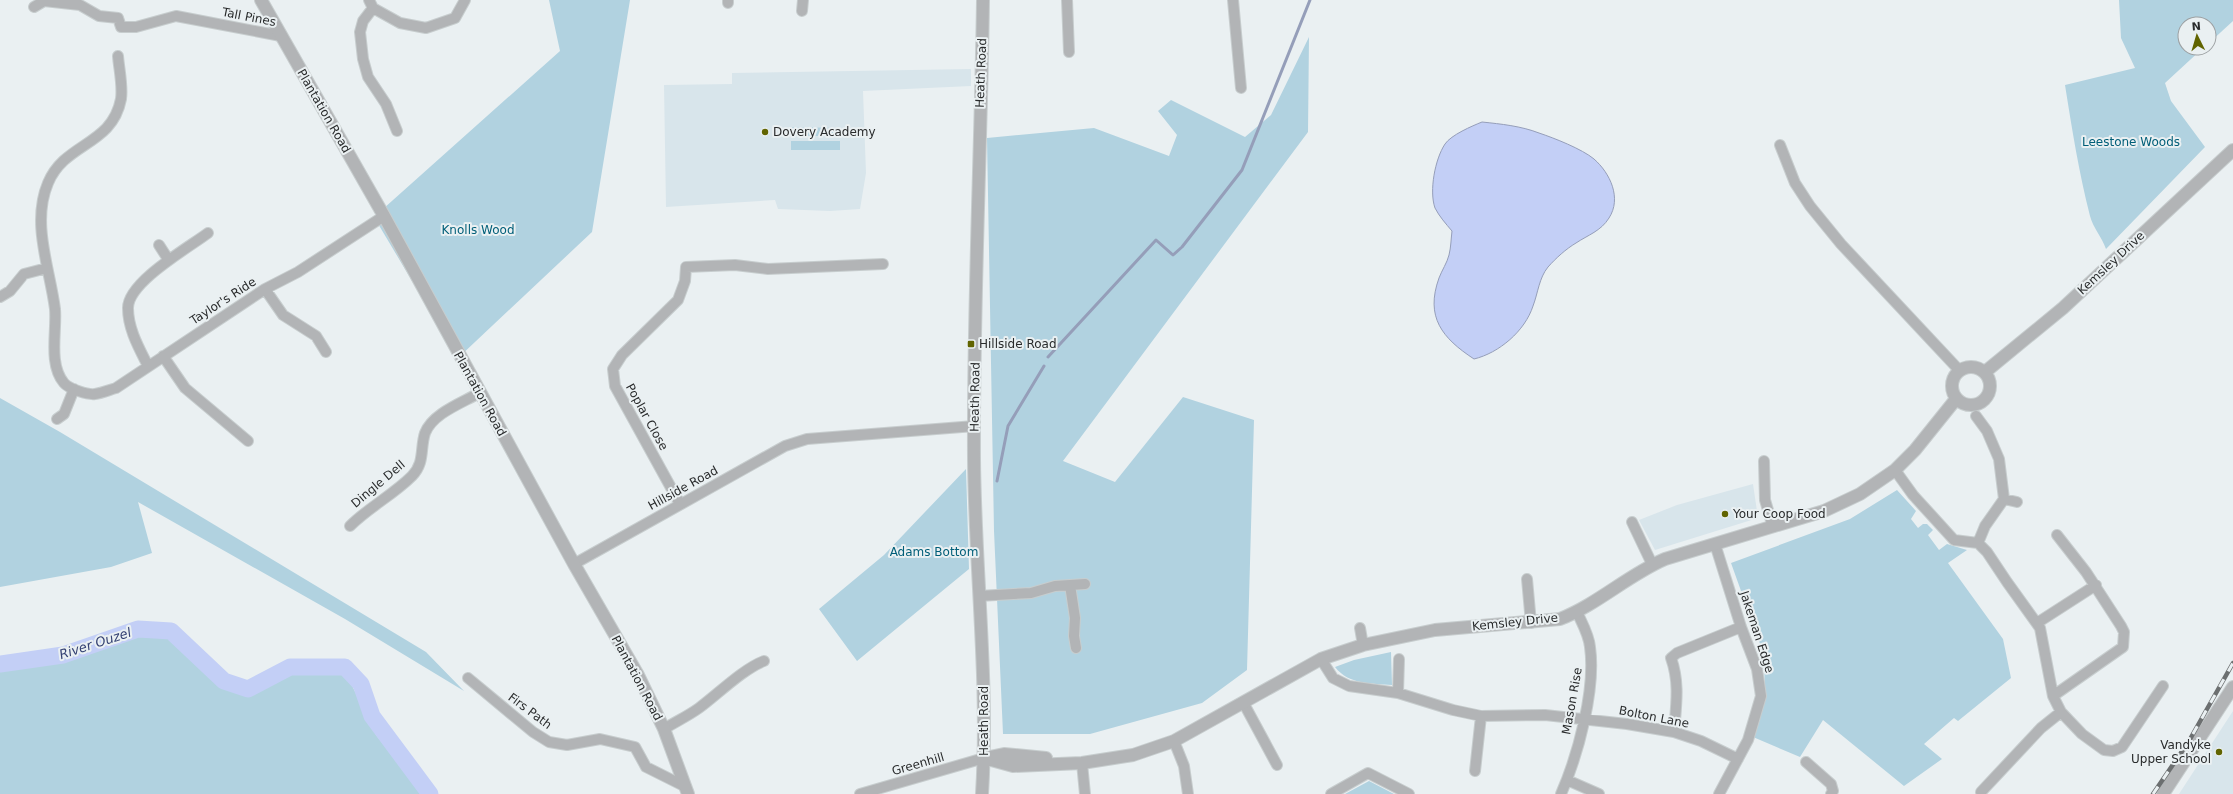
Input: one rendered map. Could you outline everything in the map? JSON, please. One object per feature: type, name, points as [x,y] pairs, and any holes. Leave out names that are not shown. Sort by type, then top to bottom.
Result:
[{"type":"street","name":"Plantation Road","points":[[261,0],[384,216],[479,393],[574,564],[638,675],[664,728],[687,790]]},
{"type":"street","points":[[397,131],[386,104],[368,77],[362,59],[360,32],[363,21],[371,4],[400,23],[426,28],[455,18],[465,0]]},
{"type":"street","points":[[802,11],[803,0]]},
{"type":"street","name":"Heath Road","points":[[982,794],[985,710],[974,459],[977,212],[983,0]]},
{"type":"street","points":[[1067,0],[1069,52]]},
{"type":"street","points":[[1234,0],[1240,88]]},
{"type":"street","name":"Tall Pines","points":[[34,7],[44,1],[80,5],[99,16],[118,18],[121,27],[136,27],[176,16],[281,36]]},
{"type":"street","name":"Taylor's Ride","points":[[118,56],[122,97],[115,119],[101,134],[62,161],[48,183],[43,215],[42,241],[55,309],[56,358],[58,374],[65,384],[74,389],[95,394],[116,388],[265,289],[298,272],[384,216]]},
{"type":"street","points":[[1780,145],[1795,183],[1810,206],[1841,244],[1958,370]]},
{"type":"street","name":"Kemsley Drive","points":[[1985,372],[2063,308],[2233,150]]},
{"type":"street","points":[[148,366],[130,326],[128,307],[132,294],[139,285],[156,272],[168,259],[208,233]]},
{"type":"street","points":[[159,245],[168,259]]},
{"type":"street","name":"Poplar Close","points":[[680,504],[615,386],[613,369],[622,356],[678,300],[685,281],[686,263],[735,265],[768,269],[883,264]]},
{"type":"street","points":[[0,297],[10,291],[24,274],[47,268]]},
{"type":"street","points":[[265,289],[283,315],[316,336],[326,352]]},
{"type":"street","points":[[163,356],[185,388],[248,441]]},
{"type":"street","points":[[1971,366],[1985,372],[1990,386],[1984,400],[1970,405],[1956,399],[1951,386],[1954,376],[1958,370],[1971,366]]},
{"type":"street","points":[[57,419],[64,414],[74,389]]},
{"type":"street","name":"Dingle Dell","points":[[350,526],[362,514],[413,475],[422,459],[426,433],[436,418],[479,393]]},
{"type":"street","name":"Kemsley Drive","points":[[984,758],[1004,754],[1082,763],[1133,755],[1174,741],[1321,659],[1363,645],[1435,630],[1531,623],[1560,619],[1577,612],[1652,564],[1824,511],[1860,494],[1895,470],[1915,450],[1956,399]]},
{"type":"street","points":[[1976,416],[1987,431],[1999,459],[2004,499],[1985,526],[1978,543]]},
{"type":"street","name":"Hillside Road","points":[[574,564],[785,446],[807,439],[975,426]]},
{"type":"street","points":[[1764,461],[1765,500],[1773,527]]},
{"type":"street","points":[[1895,470],[1913,495],[1954,540],[1978,543],[1987,552],[2006,582],[2040,628],[2053,696],[2061,712],[2082,734],[2104,750],[2113,751],[2122,747],[2163,686]]},
{"type":"street","points":[[2004,499],[2017,502]]},
{"type":"street","points":[[1632,522],[1652,564]]},
{"type":"street","points":[[2053,696],[2123,647],[2124,632],[2086,572],[2057,535]]},
{"type":"street","name":"Jakeman Edge","points":[[1715,544],[1741,627],[1757,669],[1761,696],[1748,740],[1719,794]]},
{"type":"street","points":[[1527,579],[1531,623]]},
{"type":"street","points":[[979,596],[1031,593],[1055,586],[1085,584]]},
{"type":"street","points":[[1070,585],[1075,618],[1074,636],[1076,648]]},
{"type":"street","points":[[2037,623],[2095,586]]},
{"type":"street","name":"Mason Rise","points":[[1561,794],[1574,760],[1584,719],[1592,663],[1590,645],[1577,612]]},
{"type":"street","points":[[1674,732],[1678,688],[1676,672],[1671,658],[1676,653],[1741,627]]},
{"type":"street","points":[[1360,628],[1363,645]]},
{"type":"street","name":"Bolton Lane","points":[[1321,659],[1333,678],[1349,686],[1398,693],[1453,710],[1481,716],[1546,715],[1674,732],[1701,741],[1738,759]]},
{"type":"street","points":[[1398,693],[1399,659]]},
{"type":"street","points":[[664,728],[697,710],[741,676],[751,666],[764,661]]},
{"type":"street","name":"Firs Path","points":[[468,678],[533,732],[549,742],[567,745],[600,739],[635,747],[646,767],[687,790]]},
{"type":"street","points":[[2163,794],[2233,687]]},
{"type":"street","points":[[1243,702],[1277,765]]},
{"type":"street","points":[[1981,792],[2040,728],[2061,712]]},
{"type":"street","points":[[1475,772],[1481,716]]},
{"type":"street","points":[[1174,741],[1184,766],[1188,794]]},
{"type":"street","name":"Greenhill","points":[[860,794],[984,758]]},
{"type":"street","points":[[1806,762],[1831,784],[1834,791],[1831,794]]},
{"type":"street","points":[[1082,763],[1085,794]]},
{"type":"street","points":[[1331,794],[1368,773],[1409,794]]},
{"type":"street","points":[[1567,780],[1599,794]]},
{"type":"shaded area","name":"Dovery Academy","points":[[971,69],[971,86],[863,91],[866,173],[860,209],[830,211],[778,209],[775,200],[666,207],[664,85],[732,84],[732,73]]},
{"type":"shaded area","points":[[1482,122],[1511,126],[1532,131],[1568,144],[1589,155],[1605,171],[1612,186],[1614,202],[1613,210],[1609,218],[1602,226],[1569,248],[1548,267],[1541,281],[1529,315],[1524,324],[1510,340],[1493,352],[1474,359],[1453,343],[1445,334],[1435,315],[1435,292],[1439,278],[1449,255],[1452,231],[1435,208],[1433,201],[1433,184],[1438,158],[1445,144],[1467,128]]},
{"type":"shaded area","points":[[1753,484],[1758,518],[1655,550],[1639,520],[1677,505]]},
{"type":"shaded area","name":"Vandyke Upper School","points":[[2233,711],[2233,794],[2179,794]]},
{"type":"green space","name":"Knolls Wood","points":[[549,0],[630,0],[592,232],[458,358],[374,217],[560,51]]},
{"type":"green space","name":"Leestone Woods","points":[[2119,0],[2233,0],[2233,21],[2217,36],[2217,16],[2177,16],[2177,56],[2194,56],[2165,83],[2171,101],[2205,147],[2106,249],[2093,225],[2086,200],[2065,85],[2135,68],[2121,38]]},
{"type":"green space","points":[[1309,37],[1308,132],[1063,461],[1115,482],[1183,397],[1254,420],[1247,670],[1202,703],[1090,734],[1003,734],[994,531],[987,138],[1094,128],[1169,156],[1177,135],[1158,111],[1171,100],[1245,137],[1271,115]]},
{"type":"green space","points":[[791,127],[840,128],[840,136],[791,136]]},
{"type":"green space","points":[[791,141],[840,141],[840,150],[791,150]]},
{"type":"green space","points":[[0,398],[60,432],[426,652],[464,691],[345,619],[138,502],[152,553],[111,567],[0,587]]},
{"type":"green space","name":"Adams Bottom","points":[[966,469],[969,569],[857,661],[819,609],[884,555]]},
{"type":"green space","points":[[1897,490],[1916,511],[1911,519],[1918,528],[1923,524],[1927,524],[1933,530],[1928,535],[1939,550],[1947,544],[1967,550],[1948,563],[2003,639],[2011,678],[1958,721],[1954,718],[1924,744],[1942,759],[1904,786],[1823,720],[1800,757],[1753,737],[1765,698],[1764,655],[1731,563],[1850,519]]},
{"type":"green space","points":[[139,632],[168,633],[223,683],[248,692],[291,670],[345,671],[376,735],[423,794],[0,794],[0,668],[62,659]]},
{"type":"green space","points":[[1391,652],[1392,685],[1354,680],[1341,673],[1335,667],[1354,660]]},
{"type":"green space","points":[[1369,781],[1394,794],[1345,794]]},
{"type":"waterway","points":[[1048,357],[1156,240],[1173,255],[1182,247],[1242,170],[1310,0]]},
{"type":"waterway","points":[[997,481],[1008,426],[1044,366]]},
{"type":"waterway","name":"River Ouzel","points":[[0,664],[63,655],[138,629],[171,631],[224,681],[248,689],[290,667],[345,667],[361,684],[372,716],[430,794]]},
{"type":"railway","points":[[2153,794],[2189,741],[2233,663]]},
{"type":"place","name":"Dovery Academy","points":[[765,132]]},
{"type":"place","name":"Hillside Road","points":[[971,344]]},
{"type":"place","name":"Your Coop Food","points":[[1725,514]]},
{"type":"place","name":"Vandyke Upper School","points":[[2219,752]]}]
